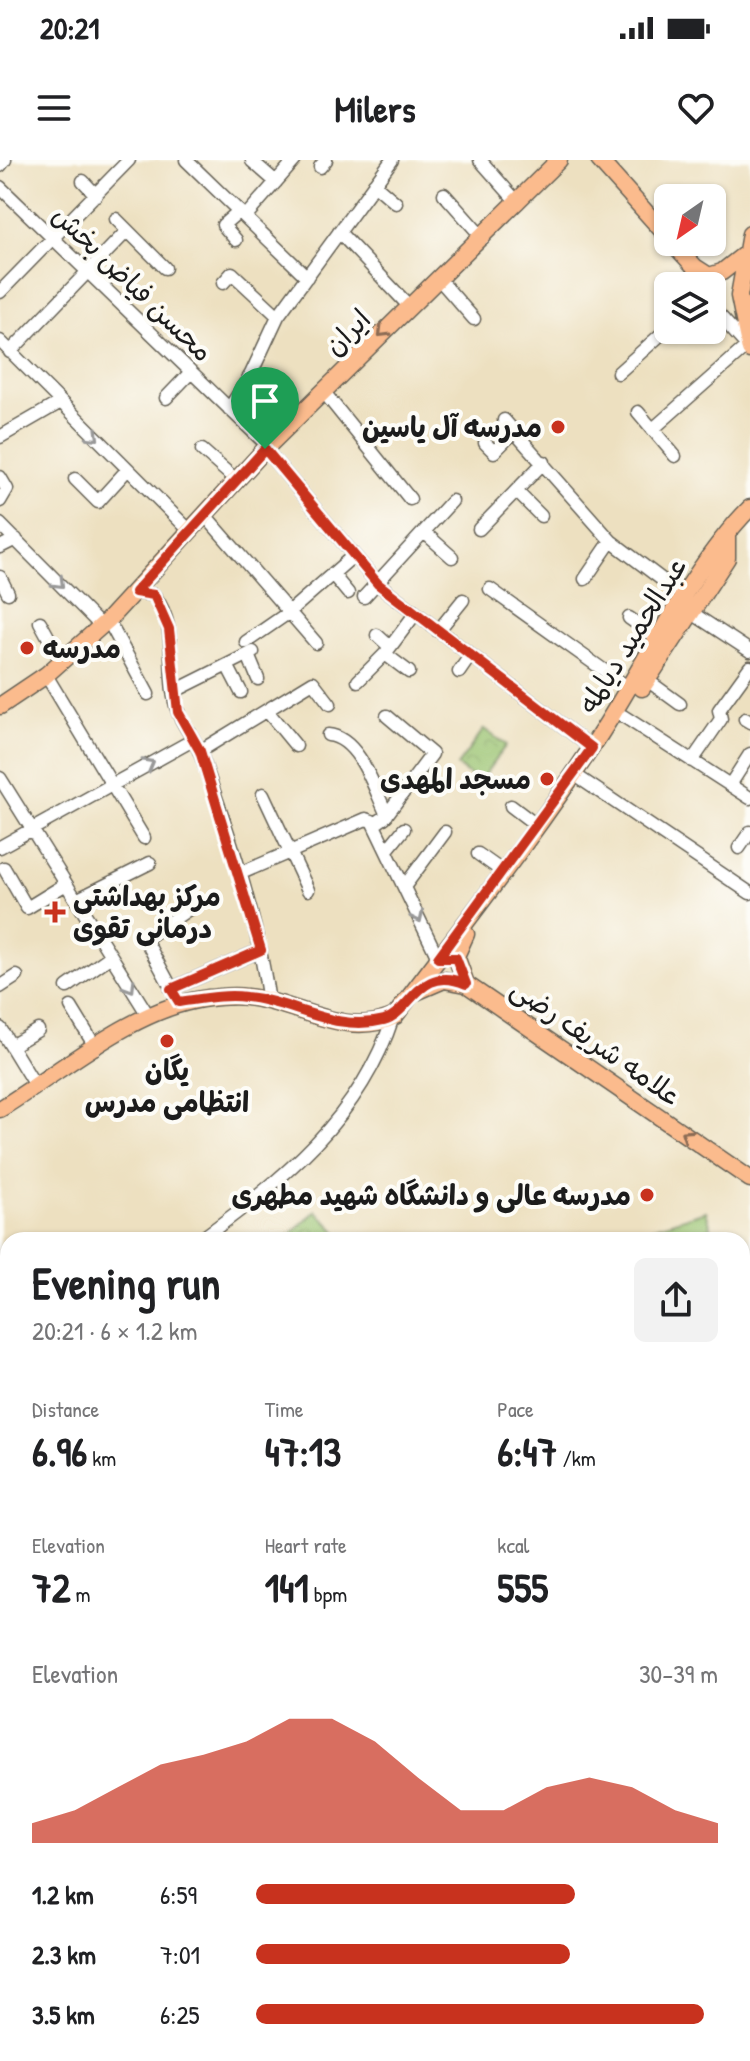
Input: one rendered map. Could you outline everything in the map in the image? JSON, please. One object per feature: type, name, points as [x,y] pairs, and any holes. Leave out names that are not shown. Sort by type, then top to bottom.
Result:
[{"type":"main road","name":"ایران","points":[[0,706],[46,675],[105,623],[266,448],[559,160]]},
{"type":"main road","points":[[599,160],[654,221]]},
{"type":"main road","points":[[613,160],[654,208]]},
{"type":"main road","points":[[749,348],[739,296],[750,234]]},
{"type":"main road","points":[[686,256],[706,275],[714,275],[745,254]]},
{"type":"main road","points":[[696,256],[703,264],[726,268]]},
{"type":"main road","name":"عبدالحمید دیالمه","points":[[456,958],[461,940],[581,779],[647,680],[688,605],[750,508]]},
{"type":"main road","name":"عبدالحمید دیالمه","points":[[409,996],[592,748],[659,639],[688,605]]},
{"type":"main road","points":[[438,958],[456,958],[466,984]]},
{"type":"main road","name":"علامه شریف رضی","points":[[409,996],[424,986],[444,980],[466,984],[750,1179]]},
{"type":"main road","points":[[0,1109],[175,996],[236,997],[269,1002],[330,1020],[370,1023],[393,1017],[409,996]]},
{"type":"street","points":[[0,166],[5,160]]},
{"type":"street","points":[[0,292],[129,160]]},
{"type":"street","points":[[186,160],[307,277]]},
{"type":"street","points":[[236,240],[223,225],[242,214],[295,160]]},
{"type":"street","points":[[229,409],[251,374],[278,316],[392,160]]},
{"type":"street","points":[[480,160],[518,203]]},
{"type":"street","points":[[252,161],[276,182]]},
{"type":"street","points":[[83,181],[96,195]]},
{"type":"street","points":[[374,184],[396,203]]},
{"type":"street","name":"محسن فیاض بخش","points":[[0,187],[229,409],[266,448],[378,584],[592,748]]},
{"type":"street","points":[[444,194],[483,238]]},
{"type":"street","points":[[116,219],[165,268]]},
{"type":"street","points":[[10,352],[127,231]]},
{"type":"street","points":[[339,232],[409,306]]},
{"type":"street","points":[[223,283],[232,273],[278,316]]},
{"type":"street","points":[[439,279],[474,319]]},
{"type":"street","points":[[653,429],[749,348],[726,323]]},
{"type":"street","points":[[0,341],[189,530]]},
{"type":"street","points":[[618,373],[654,341]]},
{"type":"street","points":[[166,398],[191,372]]},
{"type":"street","points":[[323,391],[410,499]]},
{"type":"street","points":[[0,437],[59,403]]},
{"type":"street","points":[[638,412],[675,456]]},
{"type":"street","points":[[504,420],[611,541],[688,605],[750,651]]},
{"type":"street","points":[[485,443],[494,452],[515,431]]},
{"type":"street","points":[[202,450],[236,480]]},
{"type":"street","points":[[479,529],[544,462]]},
{"type":"street","points":[[75,479],[98,502],[128,469]]},
{"type":"street","points":[[0,477],[7,489],[0,501]]},
{"type":"street","points":[[302,494],[314,486]]},
{"type":"street","points":[[516,491],[541,516]]},
{"type":"street","points":[[364,597],[452,501]]},
{"type":"street","points":[[204,514],[316,643]]},
{"type":"street","points":[[0,524],[105,623],[148,694]]},
{"type":"street","points":[[424,532],[452,557]]},
{"type":"street","points":[[0,547],[16,539]]},
{"type":"street","points":[[585,579],[611,541]]},
{"type":"street","points":[[173,692],[227,665],[249,650],[353,556]]},
{"type":"street","points":[[333,575],[348,593]]},
{"type":"street","points":[[0,577],[8,593]]},
{"type":"street","points":[[490,589],[630,689]]},
{"type":"street","points":[[135,592],[154,595],[166,615],[173,692],[178,712],[197,746],[239,874],[261,950],[269,1002]]},
{"type":"street","points":[[438,631],[463,600]]},
{"type":"street","points":[[358,681],[388,651],[415,614]]},
{"type":"street","points":[[629,618],[659,639]]},
{"type":"street","points":[[40,622],[62,662]]},
{"type":"street","points":[[377,635],[409,672]]},
{"type":"street","points":[[249,650],[258,679]]},
{"type":"street","points":[[459,672],[470,656]]},
{"type":"street","points":[[227,665],[241,692]]},
{"type":"street","points":[[692,761],[721,719],[719,710],[750,667]]},
{"type":"street","points":[[46,675],[144,838]]},
{"type":"street","points":[[647,680],[680,704]]},
{"type":"street","points":[[0,847],[112,785],[268,712],[313,682],[330,704]]},
{"type":"street","points":[[268,712],[296,746]]},
{"type":"street","points":[[375,824],[387,815],[432,754],[387,716]]},
{"type":"street","points":[[623,716],[750,798]]},
{"type":"street","points":[[328,735],[344,742],[360,759],[387,815]]},
{"type":"street","points":[[730,785],[750,754]]},
{"type":"street","points":[[0,778],[148,1015]]},
{"type":"street","points":[[581,779],[750,893]]},
{"type":"street","points":[[263,794],[308,890]]},
{"type":"street","points":[[511,806],[536,825]]},
{"type":"street","points":[[239,874],[366,819],[375,824],[438,958]]},
{"type":"street","points":[[387,850],[404,829]]},
{"type":"street","points":[[404,887],[445,832]]},
{"type":"street","points":[[739,848],[750,832]]},
{"type":"street","points":[[478,854],[502,871]]},
{"type":"street","points":[[76,900],[150,863]]},
{"type":"street","points":[[4,868],[27,908],[66,884]]},
{"type":"street","points":[[193,906],[145,936],[175,996],[261,950]]},
{"type":"street","points":[[67,987],[111,956]]},
{"type":"street","points":[[0,987],[17,976]]},
{"type":"street","points":[[71,1007],[96,1048]]},
{"type":"street","points":[[211,1232],[269,1189],[327,1134],[386,1038],[393,1017]]},
{"type":"street","points":[[0,1028],[36,1087]]},
{"type":"street","points":[[11,1046],[38,1030]]},
{"type":"green space","points":[[484,729],[506,745],[479,782],[457,766]]},
{"type":"green space","points":[[316,1211],[337,1232],[293,1232]]},
{"type":"green space","points":[[706,1211],[713,1232],[639,1232]]},
{"type":"place","name":"مدرسه آل یاسین","points":[[558,427]]},
{"type":"place","name":"مدرسه","points":[[27,648]]},
{"type":"place","name":"مسجد المهدی","points":[[547,779]]},
{"type":"place","name":"مرکز بهداشتی درمانی تقوی","points":[[55,912]]},
{"type":"place","name":"یگان انتظامی مدرس","points":[[167,1041]]},
{"type":"place","name":"مدرسه عالی و دانشگاه شهید مطهری","points":[[647,1195]]},
{"type":"route","points":[[265,449],[378,584],[592,748],[438,958],[456,958],[466,984],[444,980],[424,986],[409,996],[395,1016],[370,1023],[330,1020],[246,997],[179,1002],[171,989],[217,966],[261,950],[261,945],[200,751],[178,712],[173,692],[166,615],[154,595],[147,591],[135,592],[265,449]]}]
